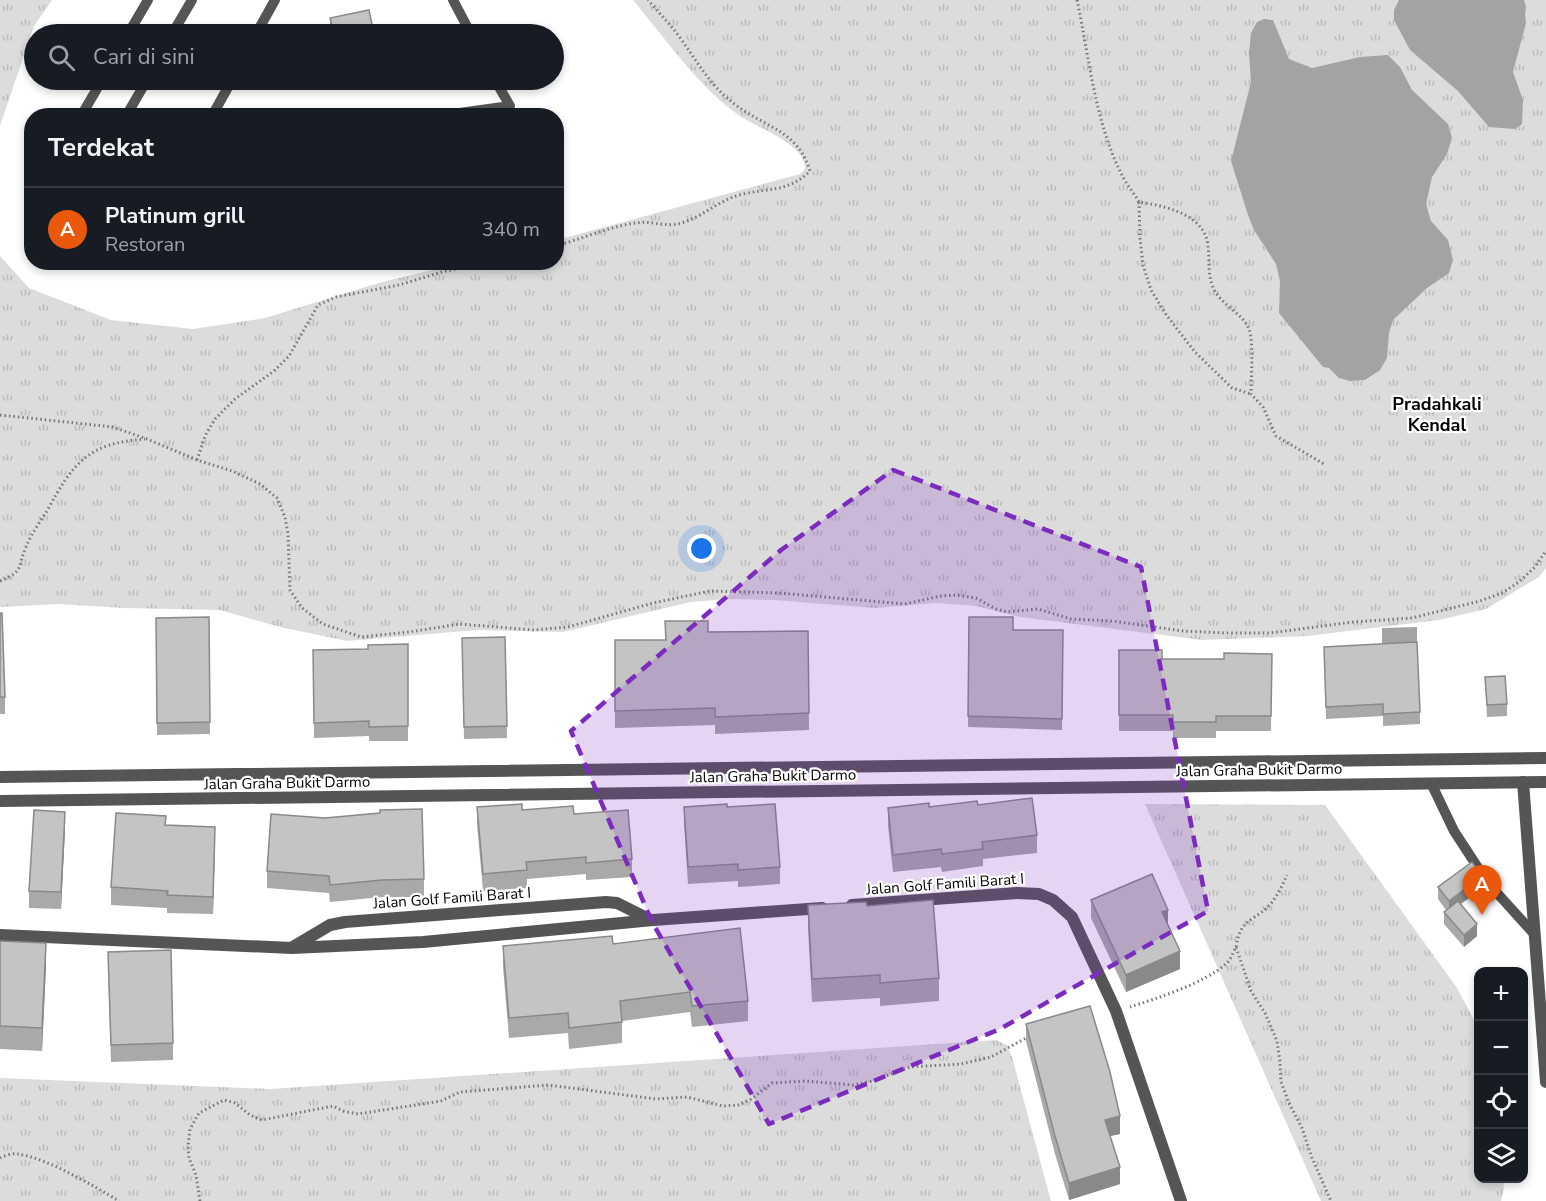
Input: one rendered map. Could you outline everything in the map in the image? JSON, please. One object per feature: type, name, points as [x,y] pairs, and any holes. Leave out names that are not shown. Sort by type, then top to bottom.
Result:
[{"type":"street","name":"Jalan Graha Bukit Darmo","points":[[0,777],[1546,758]]},
{"type":"street","points":[[1523,782],[1546,1082]]},
{"type":"street","name":"Jalan Graha Bukit Darmo","points":[[0,801],[1546,782]]},
{"type":"street","name":"Jalan Golf Famili Barat I","points":[[0,935],[292,948],[423,942],[653,920],[1017,893],[1039,894],[1053,900],[1072,917],[1116,1011],[1181,1201]]},
{"type":"street","name":"Jalan Golf Famili Barat I","points":[[292,948],[330,925],[345,922],[606,902],[617,903],[653,920]]},
{"type":"lane","points":[[134,24],[148,0]]},
{"type":"lane","points":[[178,24],[192,0]]},
{"type":"lane","points":[[262,24],[275,0]]},
{"type":"lane","points":[[453,0],[466,24]]},
{"type":"lane","points":[[86,108],[96,90]]},
{"type":"lane","points":[[131,108],[141,90]]},
{"type":"lane","points":[[216,108],[226,90]]},
{"type":"lane","points":[[496,108],[510,106],[501,90]]},
{"type":"lane","points":[[1431,783],[1454,831],[1488,884],[1535,935]]},
{"type":"path","points":[[564,244],[637,222],[681,224],[724,200],[743,194],[778,189],[800,181],[810,171],[806,158],[788,135],[737,106],[712,84],[680,38],[648,0]]},
{"type":"path","points":[[1077,0],[1097,98],[1109,142],[1122,175],[1139,202],[1143,265],[1151,290],[1167,316],[1195,352],[1233,388],[1251,394],[1263,407],[1276,436],[1324,464]]},
{"type":"path","points":[[1139,202],[1169,206],[1185,214],[1200,228],[1209,243],[1208,270],[1213,288],[1223,303],[1248,329],[1251,394]]},
{"type":"path","points":[[197,460],[205,436],[215,419],[235,399],[274,371],[290,356],[318,306],[336,297],[399,285],[452,270]]},
{"type":"path","points":[[0,415],[113,427],[197,460],[232,471],[260,484],[277,498],[285,517],[288,534],[290,590],[302,608],[323,624],[361,637],[460,624],[534,630],[568,627],[642,606],[710,591],[779,593],[905,604],[956,595],[976,598],[1007,612],[1038,609],[1071,619],[1112,621],[1184,631],[1270,633],[1353,622],[1412,618],[1480,601],[1502,593],[1519,582],[1535,567],[1546,551]]},
{"type":"path","points":[[0,581],[12,577],[22,565],[25,548],[61,484],[78,463],[97,448],[121,440],[147,439]]},
{"type":"path","points":[[1116,1011],[1155,999],[1209,976],[1228,962],[1236,947],[1238,934],[1250,919],[1268,907],[1280,891],[1287,875]]},
{"type":"path","points":[[1236,947],[1251,991],[1265,1013],[1276,1041],[1281,1082],[1288,1103],[1302,1128],[1331,1201]]},
{"type":"path","points":[[200,1201],[196,1175],[189,1158],[190,1129],[200,1113],[224,1100],[235,1102],[250,1115],[262,1120],[333,1106],[358,1114],[441,1101],[460,1092],[548,1085],[656,1099],[687,1096],[723,1106],[738,1105],[750,1100],[771,1083],[805,1081],[853,1085],[873,1081],[910,1067],[961,1064],[991,1057],[1037,1034]]},
{"type":"path","points":[[0,1158],[16,1154],[38,1160],[119,1201]]},
{"type":"highlighted area","points":[[893,470],[1141,567],[1208,911],[1000,1029],[769,1124],[652,922],[571,731],[781,550]]},
{"type":"green space","points":[[0,0],[52,0],[35,24],[24,24],[24,55],[0,126]]},
{"type":"green space","points":[[633,0],[1546,0],[1546,568],[1539,577],[1486,609],[1439,620],[1307,636],[1202,640],[1020,617],[976,606],[937,603],[875,608],[729,599],[691,602],[563,632],[477,630],[347,641],[280,627],[220,610],[58,604],[0,607],[0,256],[29,288],[111,320],[193,329],[265,318],[382,282],[433,270],[564,270],[564,238],[800,174],[805,169],[798,152],[725,105],[683,62]]},
{"type":"green space","points":[[1145,804],[1325,805],[1457,988],[1474,1020],[1474,1183],[1503,1183],[1501,1201],[1321,1201]]},
{"type":"green space","points":[[996,1040],[1007,1045],[1012,1057],[1051,1201],[0,1201],[0,1078],[271,1089]]},
{"type":"shaded area","points":[[1399,0],[1524,0],[1526,23],[1513,72],[1523,100],[1522,124],[1515,129],[1489,127],[1458,91],[1410,50],[1394,20],[1394,10]]},
{"type":"shaded area","points":[[1264,19],[1273,20],[1289,59],[1312,68],[1360,57],[1388,55],[1400,67],[1412,90],[1448,124],[1452,138],[1447,154],[1432,177],[1426,204],[1431,221],[1448,240],[1453,260],[1449,273],[1427,288],[1393,320],[1389,333],[1387,358],[1380,370],[1365,380],[1350,381],[1339,378],[1329,368],[1323,367],[1279,313],[1280,281],[1276,264],[1254,230],[1231,161],[1251,82],[1249,53],[1251,33],[1257,22]]},
{"type":"shaded area","points":[[1417,627],[1417,643],[1382,644],[1382,628]]},
{"type":"building","points":[[369,10],[372,24],[332,24],[330,18]]},
{"type":"building","points":[[0,613],[2,613],[5,697],[0,697]]},
{"type":"building","points":[[209,617],[210,722],[157,723],[156,618]]},
{"type":"building","points":[[969,617],[1013,617],[1013,630],[1063,630],[1062,719],[968,716]]},
{"type":"building","points":[[665,621],[708,621],[708,632],[808,631],[809,713],[715,717],[715,708],[615,711],[615,640],[666,640]]},
{"type":"building","points":[[505,637],[507,726],[464,727],[462,638]]},
{"type":"building","points":[[1417,642],[1420,712],[1383,714],[1383,704],[1326,707],[1324,647]]},
{"type":"building","points":[[408,644],[408,726],[369,727],[369,721],[314,723],[313,650],[368,649],[368,645]]},
{"type":"building","points":[[1119,650],[1162,650],[1162,659],[1224,659],[1224,653],[1272,654],[1271,716],[1216,716],[1216,722],[1173,722],[1173,715],[1119,715]]},
{"type":"building","points":[[1505,676],[1507,704],[1487,705],[1485,677]]},
{"type":"building","points":[[1032,798],[1037,835],[982,842],[983,849],[942,854],[941,849],[893,855],[888,808],[929,803],[929,807],[977,801],[978,805]]},
{"type":"building","points":[[522,804],[522,810],[573,806],[574,814],[628,810],[632,859],[586,863],[586,857],[526,862],[527,870],[483,874],[477,807]]},
{"type":"building","points":[[727,804],[727,807],[775,804],[780,867],[738,870],[738,864],[688,867],[684,807]]},
{"type":"building","points":[[422,809],[424,879],[330,885],[329,876],[267,871],[271,814],[325,818],[380,813],[380,810]]},
{"type":"building","points":[[34,810],[65,812],[61,892],[29,891]]},
{"type":"building","points":[[116,813],[166,816],[165,825],[215,827],[213,897],[167,895],[168,891],[111,887]]},
{"type":"building","points":[[1472,862],[1482,876],[1449,901],[1438,887]]},
{"type":"building","points":[[1152,874],[1168,910],[1162,912],[1180,951],[1126,975],[1091,900]]},
{"type":"building","points":[[933,900],[939,978],[880,983],[880,975],[812,979],[808,905],[866,902],[867,906]]},
{"type":"building","points":[[1458,901],[1477,924],[1464,935],[1444,912]]},
{"type":"building","points":[[740,928],[748,1001],[692,1006],[690,992],[620,1001],[622,1022],[569,1028],[568,1013],[509,1018],[503,946],[612,936],[613,944]]},
{"type":"building","points":[[0,941],[46,943],[42,1028],[0,1026]]},
{"type":"building","points":[[171,950],[173,1043],[111,1045],[108,952]]},
{"type":"building","points":[[1090,1006],[1110,1072],[1120,1116],[1105,1120],[1120,1167],[1069,1183],[1026,1024]]},
{"type":"place","name":"Platinum grill","points":[[1482,915]]},
{"type":"district","name":"Pradahkali Kendal","points":[[1437,414]]}]
